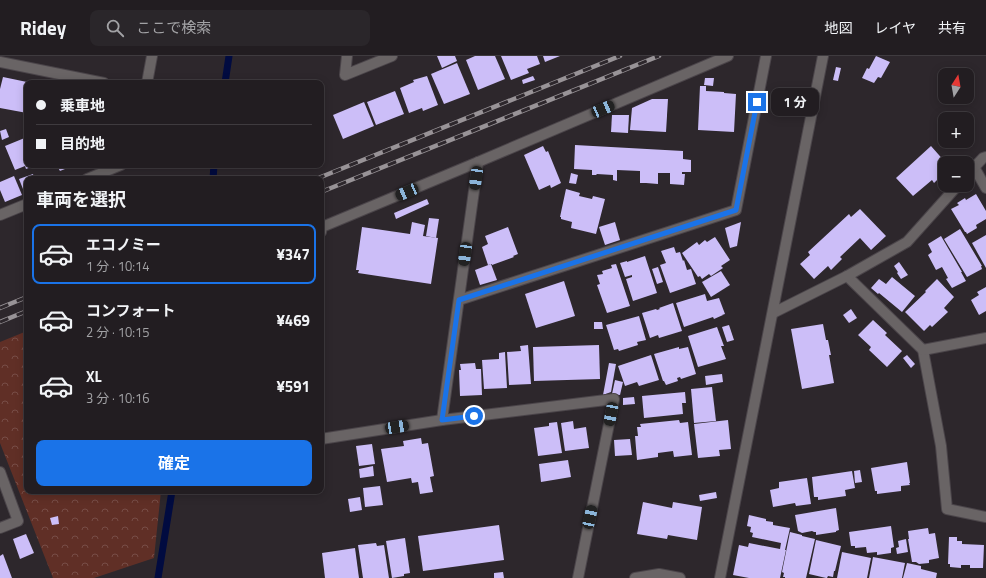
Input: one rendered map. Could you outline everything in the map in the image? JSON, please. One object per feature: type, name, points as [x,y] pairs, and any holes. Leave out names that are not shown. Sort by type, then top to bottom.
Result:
[{"type":"street","points":[[148,80],[152,56]]},
{"type":"street","points":[[347,56],[345,75],[392,56]]},
{"type":"street","points":[[324,226],[728,56]]},
{"type":"street","points":[[459,300],[736,210],[766,56]]},
{"type":"street","points":[[720,578],[823,56]]},
{"type":"street","points":[[0,62],[89,80]]},
{"type":"street","points":[[974,167],[986,157]]},
{"type":"street","points":[[442,420],[478,162]]},
{"type":"street","points":[[94,176],[114,168]]},
{"type":"street","points":[[974,175],[986,188]]},
{"type":"street","points":[[773,313],[847,276],[907,242],[952,192]]},
{"type":"street","points":[[0,215],[24,205]]},
{"type":"street","points":[[847,276],[923,350],[941,446],[947,509],[986,517]]},
{"type":"street","points":[[923,350],[986,338]]},
{"type":"street","points":[[324,439],[442,420],[614,400],[578,578]]},
{"type":"street","points":[[0,472],[18,521],[0,528]]},
{"type":"street","points":[[635,578],[659,574],[680,578]]},
{"type":"green space","points":[[24,332],[24,494],[161,494],[154,558],[94,578],[53,578],[0,443],[0,342]]},
{"type":"building","points":[[437,56],[455,56],[457,61],[442,68]]},
{"type":"building","points":[[475,56],[495,56],[505,79],[478,90],[466,60]]},
{"type":"building","points":[[501,56],[537,56],[540,64],[527,69],[529,73],[511,80]]},
{"type":"building","points":[[543,56],[560,56],[545,62]]},
{"type":"building","points":[[876,56],[890,62],[881,78],[878,77],[874,83],[862,78]]},
{"type":"building","points":[[457,63],[470,94],[444,104],[431,74]]},
{"type":"building","points":[[836,67],[841,68],[838,81],[833,80]]},
{"type":"building","points":[[427,76],[438,105],[423,111],[422,108],[409,113],[400,88],[414,82],[413,80]]},
{"type":"building","points":[[533,76],[535,80],[523,84],[522,80]]},
{"type":"building","points":[[3,77],[24,81],[24,112],[0,108],[0,89]]},
{"type":"building","points":[[705,78],[714,78],[713,86],[704,85]]},
{"type":"building","points":[[700,86],[706,86],[706,91],[736,94],[734,132],[698,130]]},
{"type":"building","points":[[395,91],[404,114],[376,125],[367,102]]},
{"type":"building","points":[[652,99],[668,99],[666,132],[630,130],[632,108]]},
{"type":"building","points":[[364,102],[374,126],[343,139],[333,115]]},
{"type":"building","points":[[612,115],[629,115],[628,133],[611,132]]},
{"type":"building","points":[[6,129],[9,137],[2,140],[0,131]]},
{"type":"building","points":[[24,138],[24,166],[15,170],[5,146]]},
{"type":"building","points":[[575,145],[683,151],[683,159],[691,160],[691,172],[682,172],[682,174],[685,174],[684,185],[670,184],[670,173],[658,173],[658,184],[640,183],[640,171],[617,170],[617,181],[613,180],[613,175],[592,175],[592,170],[574,169]]},
{"type":"building","points":[[543,146],[546,152],[548,151],[561,183],[551,188],[550,185],[539,190],[524,155]]},
{"type":"building","points":[[931,146],[940,156],[938,156],[938,179],[934,183],[932,180],[913,196],[896,178]]},
{"type":"building","points":[[58,168],[68,168],[60,171]]},
{"type":"building","points":[[571,173],[578,175],[576,184],[569,183]]},
{"type":"building","points":[[14,176],[22,195],[5,202],[0,190],[0,182]]},
{"type":"building","points":[[24,177],[24,192],[19,179]]},
{"type":"building","points":[[566,189],[580,193],[579,196],[592,199],[593,196],[605,199],[596,234],[571,228],[572,222],[561,219],[560,217]]},
{"type":"building","points":[[976,194],[986,211],[986,219],[976,225],[977,228],[967,234],[951,209],[959,205],[957,203],[965,198],[966,200]]},
{"type":"building","points":[[427,199],[429,204],[396,219],[394,213]]},
{"type":"building","points":[[860,209],[886,236],[871,250],[860,238],[840,257],[842,259],[831,270],[828,266],[814,279],[800,264],[810,255],[808,252],[849,214],[851,217]]},
{"type":"building","points":[[429,218],[439,219],[436,238],[426,236]]},
{"type":"building","points":[[412,222],[425,225],[423,236],[438,238],[431,284],[358,273],[359,270],[356,270],[362,227],[410,234]]},
{"type":"building","points":[[615,222],[620,240],[605,245],[599,227]]},
{"type":"building","points":[[741,222],[737,246],[730,248],[725,228]]},
{"type":"building","points":[[508,227],[518,254],[513,256],[514,257],[488,265],[482,247],[488,244],[485,236]]},
{"type":"building","points":[[960,229],[982,266],[982,269],[967,277],[944,239]]},
{"type":"building","points":[[986,235],[986,268],[972,243]]},
{"type":"building","points":[[941,236],[966,281],[952,288],[946,279],[948,278],[942,267],[936,270],[928,255],[932,252],[928,244]]},
{"type":"building","points":[[715,237],[730,260],[721,266],[723,268],[711,276],[709,274],[702,279],[700,276],[698,277],[682,253],[697,242],[699,245],[705,240],[707,242]]},
{"type":"building","points":[[674,247],[676,253],[680,252],[687,270],[691,269],[696,284],[670,293],[660,265],[666,263],[661,251]]},
{"type":"building","points":[[645,256],[657,293],[633,301],[626,279],[632,277],[632,275],[625,277],[620,263]]},
{"type":"building","points":[[899,262],[908,275],[901,279],[894,266]]},
{"type":"building","points":[[491,264],[497,280],[480,285],[475,270]]},
{"type":"building","points":[[616,264],[630,306],[607,313],[597,285],[600,284],[597,275],[603,274],[602,271],[612,268],[611,265]]},
{"type":"building","points":[[658,267],[663,282],[657,284],[652,269]]},
{"type":"building","points":[[721,271],[730,285],[711,297],[702,282]]},
{"type":"building","points":[[892,277],[915,296],[902,312],[871,288],[879,279],[886,284]]},
{"type":"building","points":[[937,279],[954,297],[944,308],[948,312],[932,327],[930,325],[924,331],[905,312]]},
{"type":"building","points":[[564,281],[575,316],[536,328],[525,294]]},
{"type":"building","points":[[986,287],[986,311],[979,315],[971,300],[979,295],[977,292]]},
{"type":"building","points":[[705,294],[707,301],[719,298],[725,314],[714,319],[713,317],[684,327],[676,303]]},
{"type":"building","points":[[673,303],[682,331],[659,338],[658,335],[650,338],[642,313],[657,310]]},
{"type":"building","points":[[851,309],[857,318],[849,323],[843,315]]},
{"type":"building","points":[[639,316],[646,340],[637,342],[638,345],[619,351],[618,349],[614,350],[606,325]]},
{"type":"building","points":[[873,320],[887,333],[885,335],[902,351],[887,367],[869,350],[871,347],[858,335]]},
{"type":"building","points":[[594,322],[602,322],[603,329],[594,329]]},
{"type":"building","points":[[823,324],[831,355],[829,355],[834,383],[802,389],[791,329]]},
{"type":"building","points":[[729,325],[734,340],[727,342],[722,327]]},
{"type":"building","points":[[717,327],[724,346],[721,346],[726,359],[698,367],[688,336]]},
{"type":"building","points":[[528,345],[531,384],[509,385],[507,352],[521,351],[520,346]]},
{"type":"building","points":[[599,345],[600,379],[534,381],[533,347]]},
{"type":"building","points":[[679,347],[679,349],[688,347],[696,374],[681,379],[680,377],[677,378],[678,381],[666,385],[663,381],[654,354]]},
{"type":"building","points":[[505,352],[507,388],[484,389],[482,360],[499,359],[499,353]]},
{"type":"building","points":[[651,355],[659,380],[639,386],[637,382],[625,386],[618,366]]},
{"type":"building","points":[[907,355],[915,364],[911,368],[903,358]]},
{"type":"building","points":[[475,363],[476,369],[481,369],[482,395],[460,396],[460,364]]},
{"type":"building","points":[[609,363],[616,364],[611,392],[603,395]]},
{"type":"building","points":[[722,374],[723,382],[706,385],[705,376]]},
{"type":"building","points":[[615,380],[623,382],[620,395],[612,394]]},
{"type":"building","points":[[712,387],[716,421],[694,423],[691,389]]},
{"type":"building","points":[[685,392],[686,403],[682,403],[683,414],[644,418],[642,396]]},
{"type":"building","points":[[634,397],[635,404],[623,405],[623,398]]},
{"type":"building","points":[[679,420],[680,423],[688,422],[692,455],[674,457],[673,451],[658,453],[658,457],[637,460],[635,436],[638,436],[637,427],[641,427],[640,424]]},
{"type":"building","points":[[728,420],[731,449],[719,450],[720,456],[698,458],[694,424]]},
{"type":"building","points":[[573,421],[574,429],[586,427],[589,448],[565,451],[561,423]]},
{"type":"building","points":[[557,422],[562,453],[538,456],[534,428],[549,426],[549,423]]},
{"type":"building","points":[[421,438],[422,444],[428,443],[434,476],[430,477],[433,492],[420,494],[418,482],[412,483],[411,478],[387,482],[381,449],[404,446],[403,441]]},
{"type":"building","points":[[630,439],[632,455],[615,456],[614,440]]},
{"type":"building","points":[[372,444],[375,464],[359,466],[356,446]]},
{"type":"building","points":[[568,460],[571,477],[541,482],[539,464]]},
{"type":"building","points":[[907,462],[910,485],[901,486],[901,491],[877,494],[877,491],[875,491],[871,468]]},
{"type":"building","points":[[373,466],[374,476],[360,478],[359,469]]},
{"type":"building","points":[[860,470],[862,482],[855,483],[854,471]]},
{"type":"building","points":[[852,471],[855,488],[845,490],[846,496],[818,500],[818,497],[814,497],[812,477]]},
{"type":"building","points":[[807,478],[811,504],[796,506],[795,503],[773,507],[770,490],[779,488],[779,482]]},
{"type":"building","points":[[380,486],[383,505],[365,507],[363,488]]},
{"type":"building","points":[[716,492],[717,498],[700,501],[699,495]]},
{"type":"building","points":[[360,497],[362,510],[350,512],[348,499]]},
{"type":"building","points":[[643,502],[672,508],[673,502],[702,507],[697,540],[668,535],[667,539],[637,534]]},
{"type":"building","points":[[836,508],[839,530],[836,532],[816,535],[816,532],[812,531],[802,533],[798,531],[795,515]]},
{"type":"building","points":[[749,515],[766,519],[766,521],[773,522],[773,525],[790,528],[780,578],[749,578],[733,575],[739,545],[748,547],[749,543],[780,549],[781,543],[752,537],[753,533],[750,532],[751,527],[747,526]]},
{"type":"building","points":[[58,516],[59,524],[52,525],[50,518]]},
{"type":"building","points":[[499,525],[504,560],[423,571],[418,536]]},
{"type":"building","points":[[891,526],[894,547],[891,548],[891,553],[877,555],[877,552],[867,553],[866,547],[855,548],[855,546],[851,546],[849,532]]},
{"type":"building","points":[[928,528],[929,534],[935,533],[939,558],[929,560],[929,563],[919,564],[912,562],[908,531]]},
{"type":"building","points":[[790,532],[815,539],[806,578],[783,577],[784,573],[782,572]]},
{"type":"building","points":[[26,534],[34,553],[20,559],[13,539]]},
{"type":"building","points":[[949,537],[957,537],[957,541],[962,541],[962,544],[984,545],[983,568],[970,568],[970,565],[961,565],[961,568],[950,567],[950,564],[948,564]]},
{"type":"building","points":[[405,538],[410,573],[404,574],[404,576],[392,578],[386,541]]},
{"type":"building","points":[[906,539],[908,552],[897,554],[896,548],[899,547],[898,541]]},
{"type":"building","points":[[816,540],[841,546],[833,577],[828,576],[826,578],[809,574]]},
{"type":"building","points":[[376,543],[377,546],[384,545],[389,578],[363,578],[358,545]]},
{"type":"building","points":[[355,548],[359,578],[325,578],[322,553]]},
{"type":"building","points":[[842,552],[871,558],[867,578],[837,578]]},
{"type":"building","points":[[3,554],[12,578],[0,578],[0,556]]},
{"type":"building","points":[[873,557],[905,563],[902,578],[869,578]]},
{"type":"building","points":[[907,563],[921,566],[921,569],[937,573],[936,578],[903,578]]},
{"type":"building","points":[[503,572],[504,578],[494,578],[494,573]]},
{"type":"waterway","points":[[225,80],[229,56]]},
{"type":"waterway","points":[[213,176],[214,168]]},
{"type":"waterway","points":[[158,578],[172,494]]},
{"type":"railway","points":[[323,176],[620,56]]},
{"type":"railway","points":[[324,191],[659,56]]},
{"type":"railway","points":[[0,308],[24,298]]},
{"type":"railway","points":[[0,322],[24,312]]},
{"type":"route","points":[[474,416],[442,420],[459,300],[736,210],[757,102]]}]
